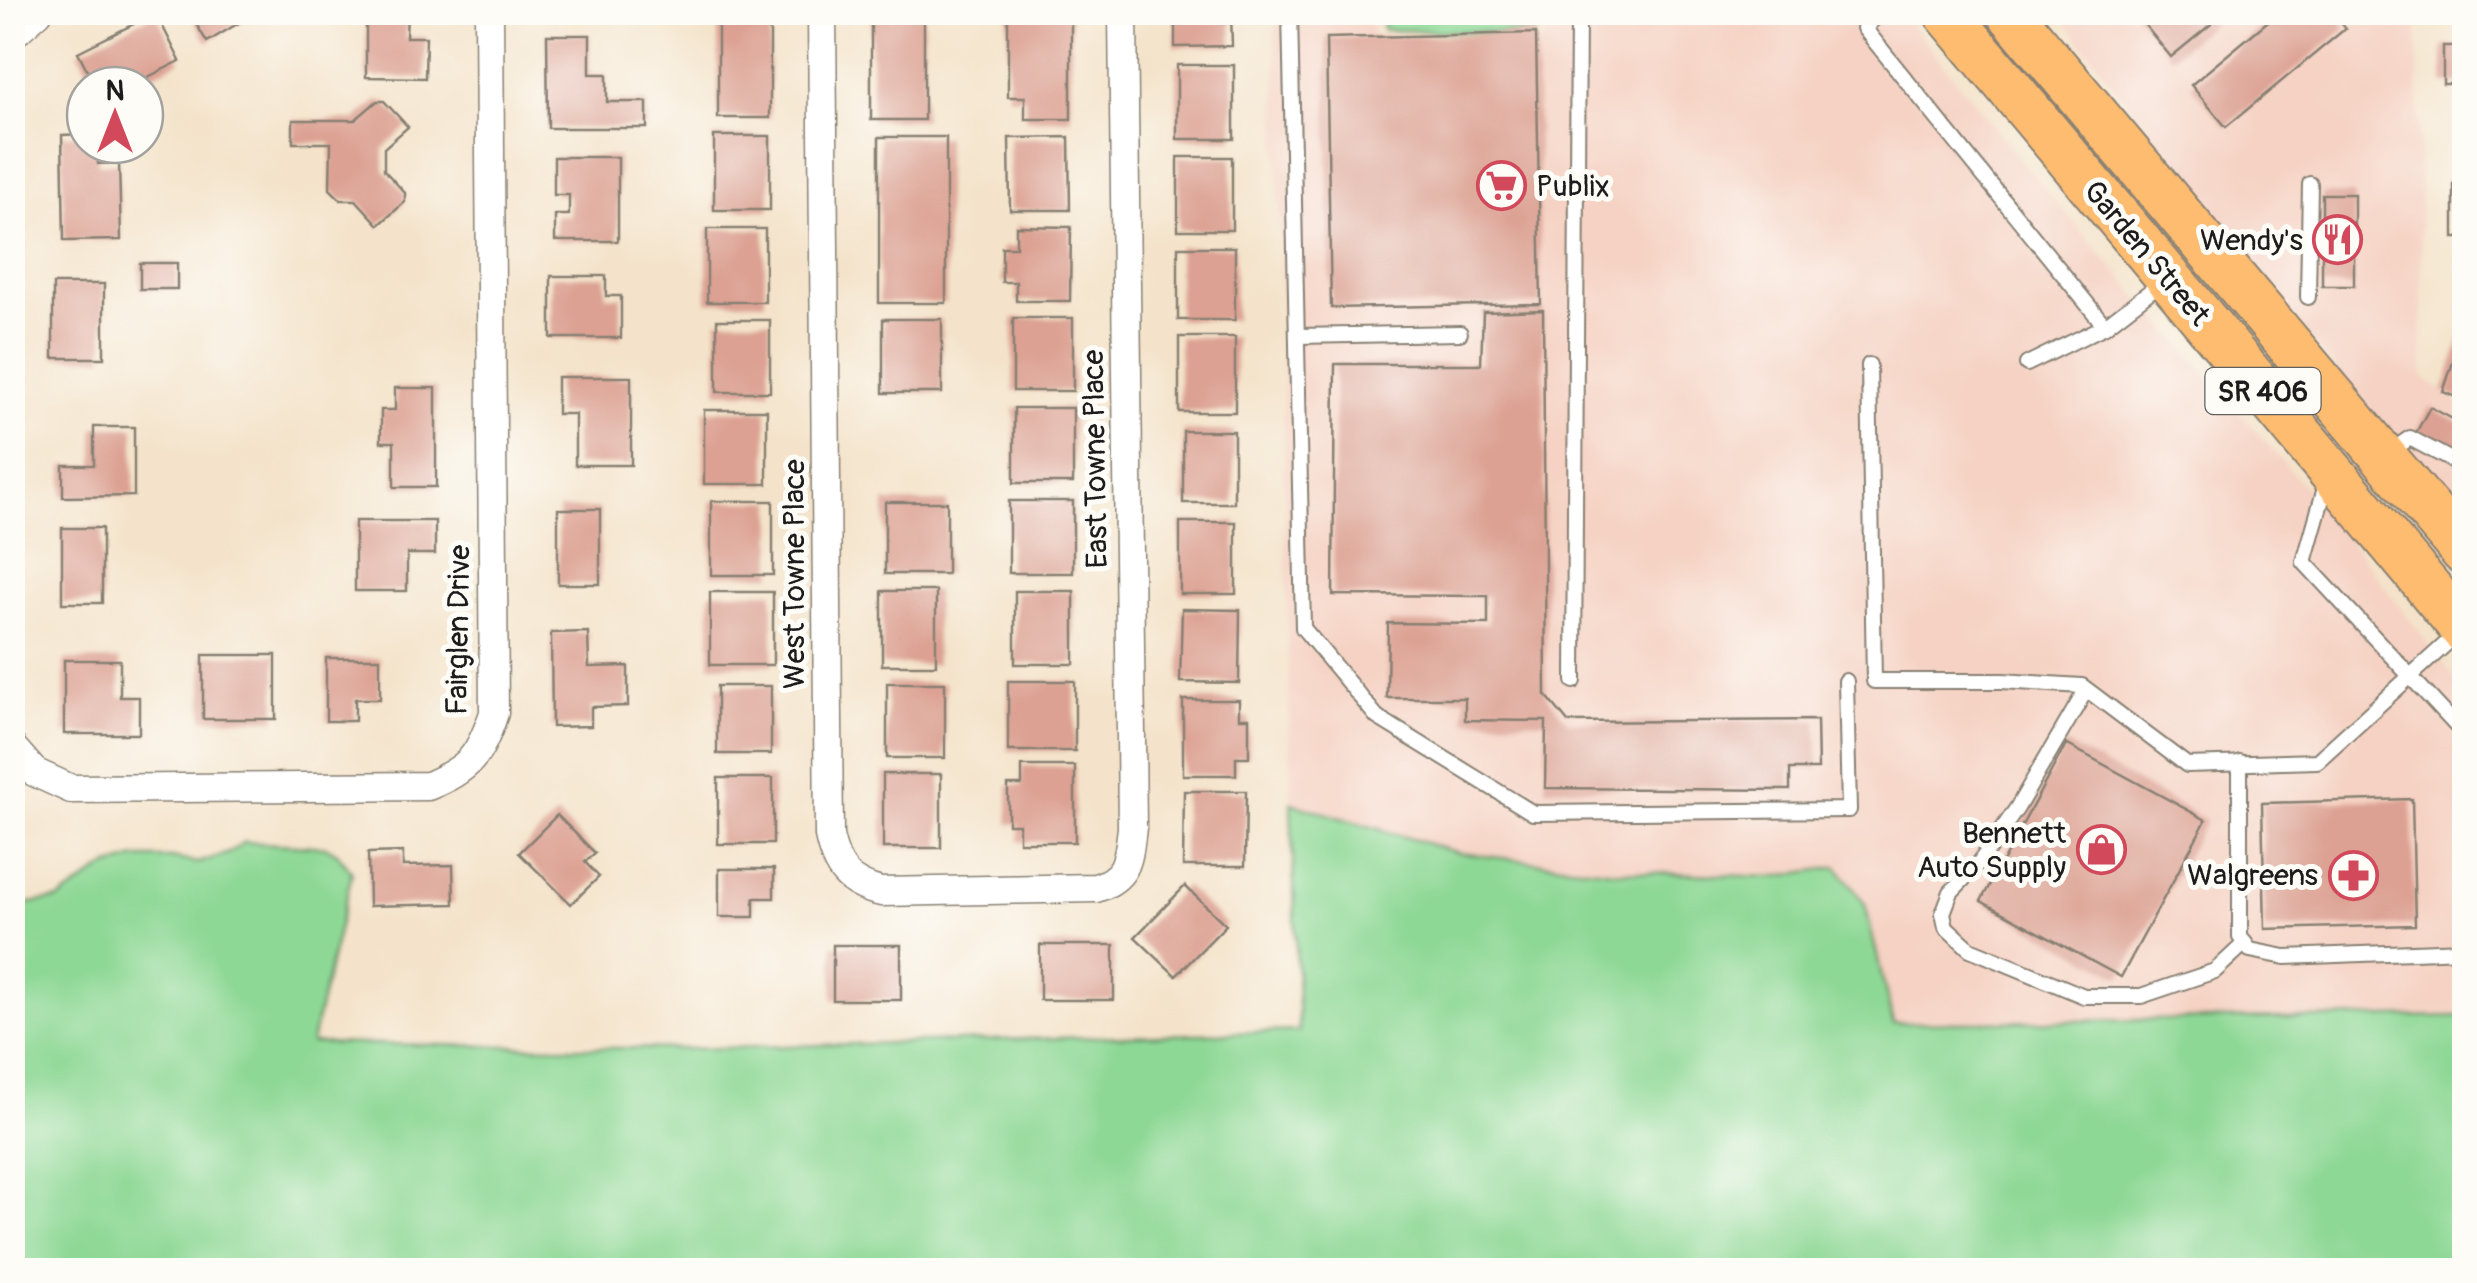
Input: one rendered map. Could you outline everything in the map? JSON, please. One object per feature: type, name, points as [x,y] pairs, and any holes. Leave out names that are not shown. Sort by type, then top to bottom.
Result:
[{"type":"main road","name":"Garden Street","points":[[1946,12],[2464,629]]},
{"type":"main road","name":"Garden Street","points":[[2008,12],[2464,552]]},
{"type":"main road","points":[[2091,187],[2157,243],[2182,252],[2209,248]]},
{"type":"main road","points":[[2168,278],[2190,279],[2224,294],[2288,342]]},
{"type":"street","points":[[12,35],[38,12]]},
{"type":"street","name":"Fairglen Drive","points":[[12,747],[34,772],[71,789],[428,786],[462,772],[482,747],[494,713],[489,12]]},
{"type":"street","name":"West Towne Place","points":[[822,12],[829,836],[834,858],[843,874],[860,887],[881,892],[1096,888]]},
{"type":"street","name":"East Towne Place","points":[[1096,888],[1114,882],[1128,861],[1132,828],[1122,12]]},
{"type":"lane","points":[[1290,12],[1303,628],[1377,716],[1534,813],[1848,810],[1846,681]]},
{"type":"lane","points":[[1574,681],[1578,12]]},
{"type":"lane","points":[[1881,12],[1864,28],[2105,326]]},
{"type":"lane","points":[[2308,297],[2310,184]]},
{"type":"lane","points":[[2027,364],[2105,326],[2168,278]]},
{"type":"lane","points":[[1297,336],[1460,333]]},
{"type":"lane","points":[[1869,365],[1874,681],[2082,686],[2187,765],[2318,762],[2464,629]]},
{"type":"lane","points":[[2383,456],[2410,438],[2464,468]]},
{"type":"lane","points":[[2330,471],[2304,562],[2464,734]]},
{"type":"lane","points":[[2086,690],[2008,822],[1980,862],[1951,892],[1943,913],[1946,927],[1970,949],[2084,996],[2140,996],[2215,971],[2245,943]]},
{"type":"lane","points":[[2240,762],[2240,937],[2250,950],[2285,957],[2464,950]]},
{"type":"shaded area","points":[[1729,12],[1737,17],[1902,13],[2049,194],[2337,524],[2464,691],[2464,1016],[1892,1023],[1865,904],[1837,867],[1772,877],[1615,871],[1459,853],[1291,803],[1275,13],[1371,13],[1377,40],[1535,46],[1544,41],[1546,13]]},
{"type":"shaded area","points":[[2059,13],[2417,13],[2423,377],[2464,406],[2464,531],[2214,219]]},
{"type":"green space","points":[[1382,13],[1536,13],[1536,33],[1383,30]]},
{"type":"green space","points":[[1291,803],[1459,853],[1615,871],[1772,877],[1837,867],[1865,904],[1893,1023],[2464,1016],[2464,1270],[13,1270],[13,919],[23,904],[59,899],[105,868],[136,858],[198,863],[229,853],[244,842],[327,847],[337,853],[352,873],[311,1043],[687,1049],[1299,1031]]},
{"type":"building","points":[[189,12],[257,12],[207,42]]},
{"type":"building","points":[[366,12],[407,12],[406,37],[426,37],[425,78],[366,77]]},
{"type":"building","points":[[718,12],[770,12],[770,118],[718,118]]},
{"type":"building","points":[[871,12],[924,12],[924,120],[871,120]]},
{"type":"building","points":[[1008,12],[1071,12],[1071,119],[1025,119],[1025,97],[1008,97]]},
{"type":"building","points":[[1175,12],[1231,12],[1232,46],[1175,47]]},
{"type":"building","points":[[2134,12],[2226,12],[2171,57]]},
{"type":"building","points":[[2279,12],[2333,12],[2346,28],[2226,127],[2191,85]]},
{"type":"building","points":[[156,13],[180,61],[165,68],[165,65],[85,65],[78,52]]},
{"type":"building","points":[[1536,33],[1541,304],[1331,308],[1326,38]]},
{"type":"building","points":[[547,35],[590,35],[590,74],[607,74],[607,102],[647,102],[647,128],[548,128]]},
{"type":"building","points":[[2443,46],[2464,46],[2464,84],[2443,84]]},
{"type":"building","points":[[1177,65],[1234,65],[1234,139],[1177,139]]},
{"type":"building","points":[[377,101],[384,101],[408,127],[384,148],[384,170],[405,193],[405,202],[379,225],[356,200],[341,200],[330,189],[331,143],[293,143],[293,120],[355,120]]},
{"type":"building","points":[[2459,104],[2464,104],[2464,142],[2459,142]]},
{"type":"building","points":[[62,135],[65,165],[119,165],[121,240],[64,241]]},
{"type":"building","points":[[714,136],[770,136],[770,210],[714,210]]},
{"type":"building","points":[[879,137],[946,137],[946,303],[879,303]]},
{"type":"building","points":[[1069,137],[1070,210],[1010,210],[1009,138]]},
{"type":"building","points":[[554,157],[618,157],[618,241],[555,241],[555,215],[569,215],[569,195],[554,195]]},
{"type":"building","points":[[1178,157],[1232,157],[1232,230],[1178,230]]},
{"type":"building","points":[[2454,183],[2464,183],[2464,238],[2454,238]]},
{"type":"building","name":"Wendy's","points":[[2322,194],[2354,194],[2354,286],[2322,286]]},
{"type":"building","points":[[1016,226],[1071,227],[1070,301],[1016,301],[1016,282],[1002,282],[1002,247],[1016,247]]},
{"type":"building","points":[[707,229],[765,229],[765,302],[707,302]]},
{"type":"building","points":[[1178,247],[1235,247],[1235,320],[1178,320]]},
{"type":"building","points":[[140,263],[177,263],[177,289],[140,289]]},
{"type":"building","points":[[551,276],[606,276],[606,296],[621,296],[621,338],[551,338]]},
{"type":"building","points":[[53,284],[104,284],[104,358],[53,358]]},
{"type":"building","points":[[1543,310],[1546,695],[1568,722],[1817,720],[1818,769],[1790,769],[1790,790],[1545,788],[1546,721],[1465,720],[1465,698],[1387,698],[1388,623],[1488,624],[1488,596],[1333,595],[1335,364],[1481,364],[1483,312]]},
{"type":"building","points":[[1013,318],[1073,318],[1073,391],[1013,391]]},
{"type":"building","points":[[883,319],[942,319],[942,393],[883,393]]},
{"type":"building","points":[[717,320],[770,320],[770,392],[717,392]]},
{"type":"building","points":[[1179,337],[1235,337],[1235,412],[1179,412]]},
{"type":"building","points":[[2461,338],[2464,340],[2464,400],[2443,392]]},
{"type":"building","points":[[557,377],[631,377],[631,465],[575,465],[575,414],[557,414]]},
{"type":"building","points":[[395,388],[436,388],[436,487],[394,487],[394,442],[381,442],[381,410],[395,410]]},
{"type":"building","points":[[2430,407],[2464,425],[2463,459],[2416,433]]},
{"type":"building","points":[[1014,408],[1073,408],[1073,483],[1014,483]]},
{"type":"building","points":[[704,410],[767,410],[767,484],[704,484]]},
{"type":"building","points":[[94,427],[134,427],[134,496],[63,497],[63,465],[94,465]]},
{"type":"building","points":[[1183,431],[1234,431],[1234,503],[1183,503]]},
{"type":"building","points":[[711,501],[773,501],[773,575],[711,575]]},
{"type":"building","points":[[1009,501],[1073,501],[1073,573],[1009,573]]},
{"type":"building","points":[[885,502],[947,502],[947,574],[885,574]]},
{"type":"building","points":[[558,509],[600,509],[600,584],[558,584]]},
{"type":"building","points":[[355,521],[435,521],[435,554],[407,554],[407,591],[355,591]]},
{"type":"building","points":[[1180,522],[1236,522],[1236,594],[1180,594]]},
{"type":"building","points":[[62,528],[102,528],[102,603],[62,603]]},
{"type":"building","points":[[882,591],[936,591],[936,665],[882,665]]},
{"type":"building","points":[[1015,591],[1074,591],[1074,664],[1015,664]]},
{"type":"building","points":[[710,592],[773,592],[773,665],[710,665]]},
{"type":"building","points":[[1182,609],[1240,610],[1239,683],[1180,682]]},
{"type":"building","points":[[588,632],[589,667],[628,666],[628,706],[591,707],[591,726],[552,727],[551,633]]},
{"type":"building","points":[[203,655],[276,655],[276,719],[203,719]]},
{"type":"building","points":[[326,658],[380,658],[380,699],[355,699],[355,721],[326,721]]},
{"type":"building","points":[[64,660],[120,660],[120,697],[139,697],[139,734],[64,734]]},
{"type":"building","points":[[1008,681],[1075,681],[1075,751],[1008,751]]},
{"type":"building","points":[[887,683],[945,683],[945,758],[887,758]]},
{"type":"building","points":[[717,686],[771,686],[771,754],[717,754]]},
{"type":"building","points":[[1183,700],[1239,700],[1239,718],[1249,718],[1249,757],[1236,757],[1236,775],[1183,775]]},
{"type":"building","points":[[2066,744],[2206,820],[2121,977],[1981,901]]},
{"type":"building","points":[[1022,766],[1075,766],[1075,842],[1019,842],[1019,824],[1008,824],[1008,785],[1022,785]]},
{"type":"building","points":[[883,774],[941,774],[941,848],[883,848]]},
{"type":"building","points":[[718,778],[773,778],[773,844],[718,844]]},
{"type":"building","points":[[1184,791],[1246,791],[1245,866],[1183,866]]},
{"type":"building","points":[[2412,799],[2415,925],[2265,929],[2262,803]]},
{"type":"building","points":[[557,815],[595,853],[585,862],[599,877],[571,904],[519,853]]},
{"type":"building","points":[[403,852],[403,866],[453,865],[454,904],[369,906],[368,853]]},
{"type":"building","points":[[719,869],[774,869],[774,898],[754,898],[754,917],[719,917]]},
{"type":"building","points":[[1185,886],[1226,925],[1176,976],[1135,937]]},
{"type":"building","points":[[833,945],[901,945],[901,1000],[833,1000]]},
{"type":"building","points":[[1040,945],[1114,945],[1114,1000],[1040,1000]]},
{"type":"place","name":"Publix","points":[[1501,186]]},
{"type":"place","name":"Wendy's","points":[[2338,240]]},
{"type":"place","name":"Bennett Auto Supply","points":[[2101,850]]},
{"type":"place","name":"Walgreens","points":[[2353,875]]}]
